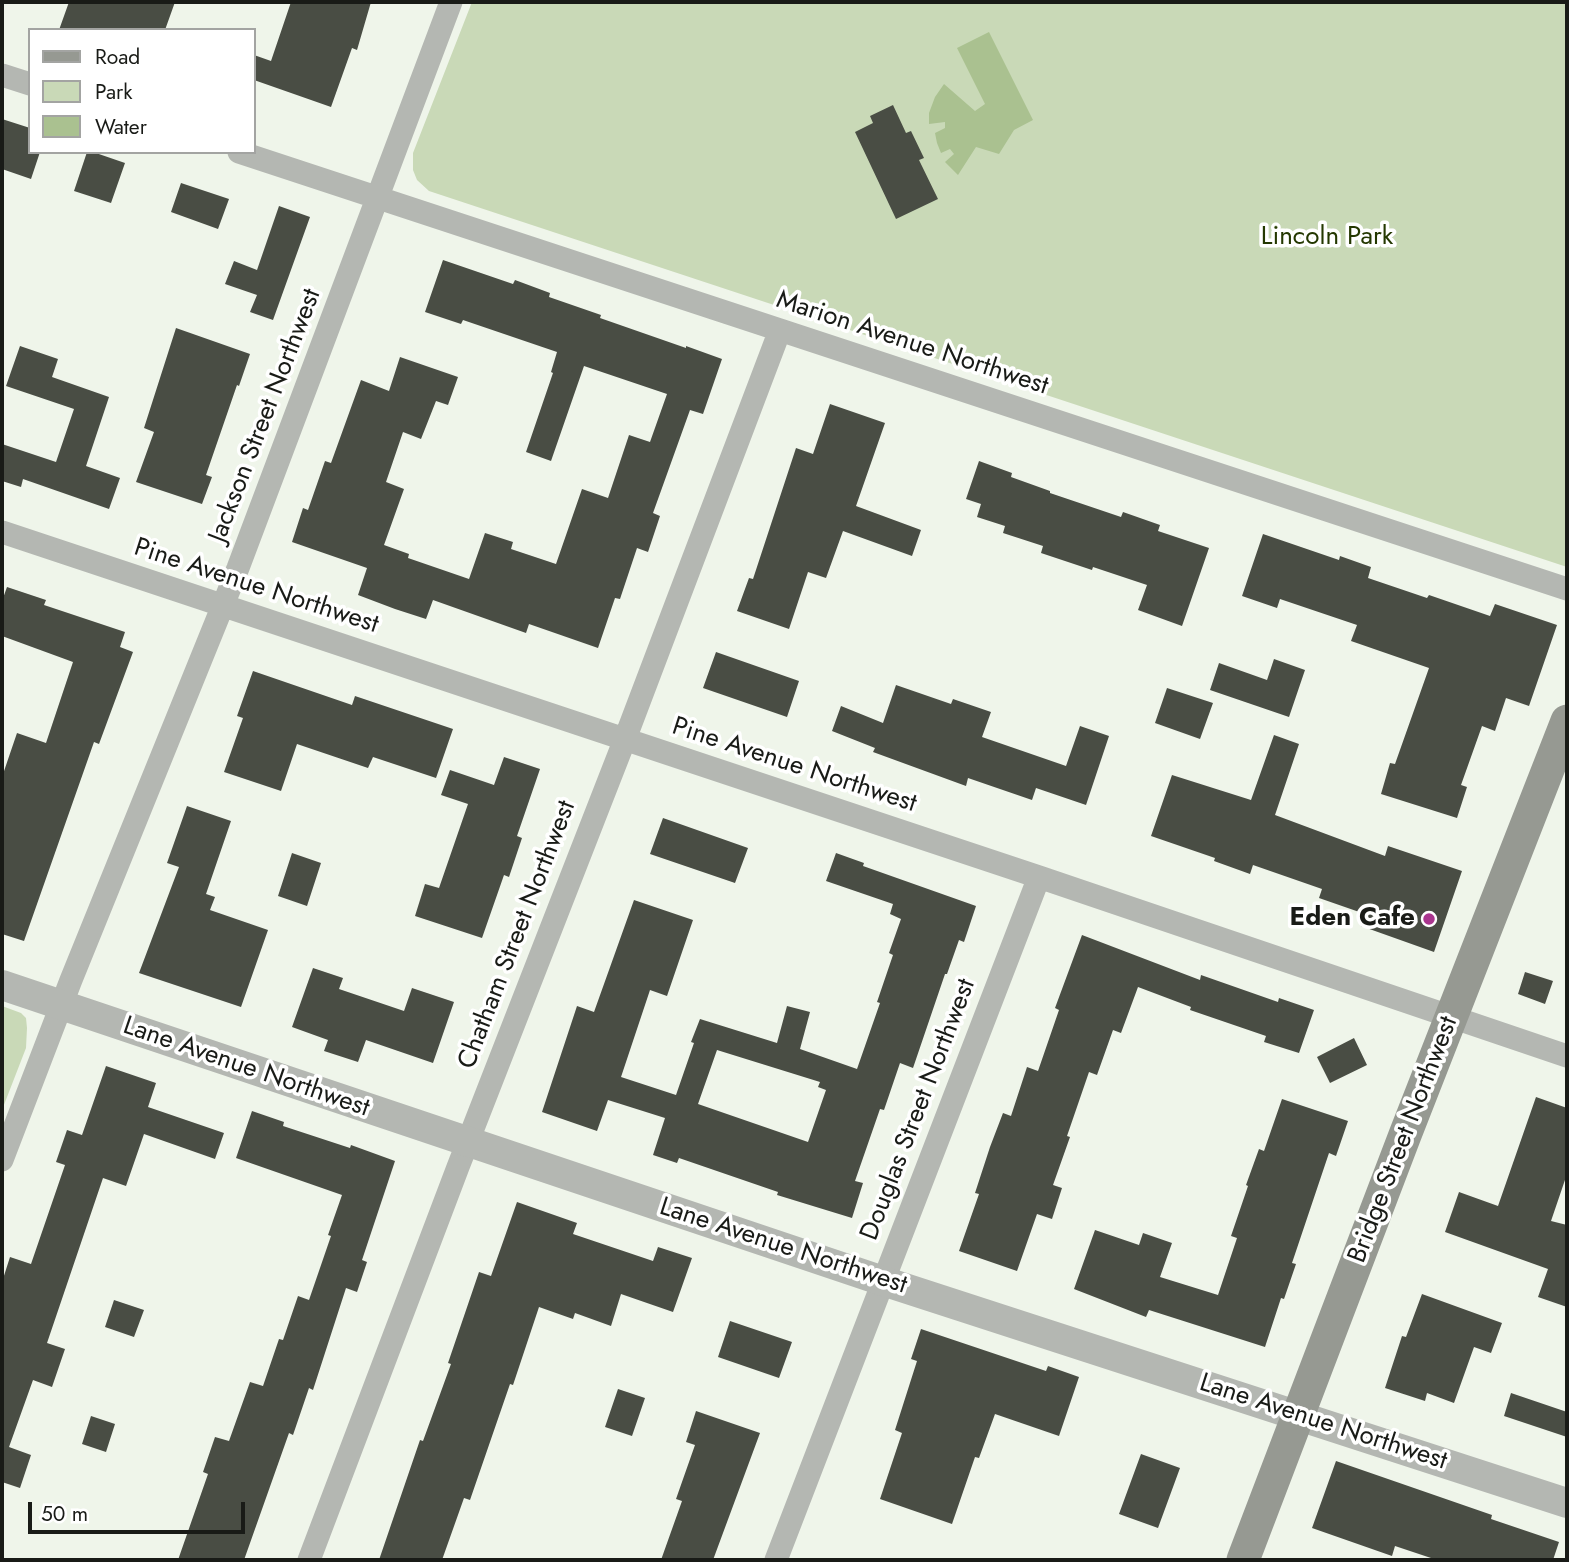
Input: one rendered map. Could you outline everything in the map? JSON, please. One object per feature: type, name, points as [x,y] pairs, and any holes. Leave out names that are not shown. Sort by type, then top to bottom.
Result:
[{"type":"main road","name":"Bridge Street Northwest","points":[[1243,1560],[1567,721]]},
{"type":"street","name":"Jackson Street Northwest","points":[[2,1160],[223,605],[452,2]]},
{"type":"street","points":[[2,75],[28,83]]},
{"type":"street","name":"Marion Avenue Northwest","points":[[245,154],[1567,589]]},
{"type":"street","name":"Chatham Street Northwest","points":[[309,1560],[780,330]]},
{"type":"street","name":"Pine Avenue Northwest","points":[[2,532],[1567,1056]]},
{"type":"street","name":"Douglas Street Northwest","points":[[776,1560],[1039,877]]},
{"type":"street","name":"Lane Avenue Northwest","points":[[2,985],[883,1281],[1567,1503]]},
{"type":"green space","name":"Lincoln Park","points":[[472,2],[1567,2],[1567,567],[429,191],[417,180],[413,170],[413,153]]},
{"type":"green space","points":[[2,1006],[21,1013],[26,1018],[27,1028],[26,1048],[2,1110]]},
{"type":"water","points":[[989,32],[1033,120],[1014,130],[999,154],[976,147],[958,175],[945,162],[954,154],[950,149],[941,153],[937,143],[935,133],[945,128],[945,122],[929,124],[929,113],[944,84],[975,111],[985,104],[957,48]]},
{"type":"building","points":[[69,2],[175,2],[166,28],[60,28]]},
{"type":"building","points":[[291,2],[371,2],[357,50],[352,48],[331,107],[256,81],[256,56],[271,61]]},
{"type":"building","points":[[893,105],[906,133],[911,131],[924,158],[919,160],[938,199],[896,219],[855,132],[873,123],[870,116]]},
{"type":"building","points":[[2,119],[28,127],[28,154],[39,154],[31,179],[2,169]]},
{"type":"building","points":[[86,154],[99,154],[125,163],[111,203],[74,191]]},
{"type":"building","points":[[181,183],[229,199],[218,229],[171,212]]},
{"type":"building","points":[[279,206],[310,217],[273,320],[250,312],[257,295],[225,284],[234,261],[257,270]]},
{"type":"building","points":[[443,260],[513,284],[515,280],[550,293],[549,297],[601,315],[600,318],[722,359],[703,414],[690,410],[653,513],[660,516],[648,552],[637,548],[620,599],[615,598],[598,648],[529,624],[526,633],[433,600],[426,619],[395,609],[358,595],[367,568],[292,542],[303,508],[308,510],[325,461],[331,463],[361,380],[389,391],[400,357],[458,377],[448,405],[436,401],[421,439],[403,432],[386,482],[404,489],[384,545],[409,554],[408,558],[469,579],[485,533],[513,542],[511,549],[556,564],[582,489],[608,498],[629,435],[650,442],[667,394],[584,366],[551,461],[526,452],[553,373],[551,372],[557,352],[463,320],[461,324],[425,312]]},
{"type":"building","points":[[176,328],[250,354],[206,475],[212,477],[202,504],[136,482],[154,432],[144,428]]},
{"type":"building","points":[[20,346],[58,359],[52,377],[109,397],[86,466],[120,478],[109,509],[23,479],[21,487],[2,481],[2,444],[56,462],[74,409],[6,386]]},
{"type":"building","points":[[830,404],[885,423],[856,506],[921,530],[912,556],[843,531],[826,578],[808,572],[789,629],[737,611],[749,578],[753,579],[796,448],[813,454]]},
{"type":"building","points":[[979,461],[1012,473],[1011,477],[1050,493],[1121,517],[1123,512],[1160,525],[1158,531],[1209,548],[1182,626],[1138,610],[1147,585],[1041,553],[1043,546],[1003,533],[1005,526],[977,517],[981,504],[966,499]]},
{"type":"building","points":[[1263,534],[1339,560],[1340,556],[1371,567],[1368,578],[1427,598],[1429,595],[1490,616],[1495,604],[1557,625],[1529,706],[1506,698],[1495,731],[1482,726],[1461,785],[1467,787],[1457,818],[1381,794],[1390,763],[1395,764],[1429,668],[1351,641],[1357,625],[1280,599],[1277,608],[1242,596]]},
{"type":"building","points":[[7,587],[46,600],[44,605],[125,632],[120,647],[133,652],[99,744],[94,742],[24,941],[2,934],[2,777],[17,733],[46,743],[73,662],[2,636],[2,601]]},
{"type":"building","points":[[716,652],[799,681],[787,717],[703,688]]},
{"type":"building","points":[[1274,659],[1305,670],[1289,717],[1210,690],[1219,663],[1267,680]]},
{"type":"building","points":[[253,671],[352,705],[355,696],[453,729],[436,778],[373,757],[368,768],[297,744],[281,791],[224,772],[243,718],[237,716]]},
{"type":"building","points":[[896,685],[951,704],[953,699],[991,712],[982,737],[1066,766],[1080,726],[1109,736],[1086,805],[1036,788],[1032,800],[968,778],[966,786],[873,752],[875,748],[832,731],[841,706],[883,723]]},
{"type":"building","points":[[1167,688],[1213,703],[1200,739],[1155,723]]},
{"type":"building","points":[[1274,735],[1299,744],[1275,815],[1385,856],[1388,846],[1462,871],[1434,952],[1361,926],[1365,914],[1319,898],[1322,889],[1253,865],[1250,874],[1214,861],[1215,858],[1151,836],[1172,775],[1251,800]]},
{"type":"building","points":[[504,757],[540,769],[517,836],[522,838],[509,877],[504,875],[482,938],[415,916],[425,884],[439,888],[468,804],[441,795],[450,770],[494,785]]},
{"type":"building","points":[[187,806],[231,821],[206,894],[215,897],[210,910],[268,930],[241,1007],[139,973],[179,867],[167,863]]},
{"type":"building","points":[[663,818],[748,848],[735,883],[650,854]]},
{"type":"building","points":[[292,853],[321,863],[307,906],[278,896]]},
{"type":"building","points":[[836,853],[864,863],[863,866],[976,906],[964,942],[959,940],[945,974],[913,1068],[900,1063],[884,1110],[880,1109],[855,1181],[863,1183],[852,1218],[777,1195],[778,1192],[679,1158],[677,1163],[653,1155],[665,1118],[608,1100],[597,1131],[542,1112],[577,1006],[594,1012],[634,900],[693,920],[667,996],[650,990],[621,1077],[676,1095],[700,1019],[777,1043],[787,1006],[810,1012],[800,1049],[857,1069],[880,1003],[877,1002],[893,955],[889,953],[901,919],[890,914],[893,904],[826,881]],"holes":[[[717,1050],[820,1082],[818,1087],[826,1090],[808,1142],[698,1104]]]},
{"type":"building","points":[[1082,935],[1200,980],[1201,975],[1278,1002],[1279,998],[1314,1010],[1299,1053],[1264,1042],[1266,1036],[1190,1010],[1191,1007],[1138,987],[1121,1033],[1113,1030],[1097,1075],[1089,1072],[1053,1185],[1062,1188],[1052,1219],[1037,1214],[1017,1271],[959,1251],[979,1194],[975,1193],[1003,1113],[1011,1116],[1027,1067],[1038,1071],[1059,1010],[1055,1008]]},
{"type":"building","points":[[313,968],[343,978],[339,989],[404,1011],[412,988],[454,1002],[433,1063],[366,1040],[358,1062],[324,1051],[328,1040],[292,1027]]},
{"type":"building","points":[[1525,972],[1553,981],[1545,1004],[1518,994]]},
{"type":"building","points":[[1354,1038],[1367,1065],[1330,1083],[1317,1057]]},
{"type":"building","points":[[106,1066],[156,1083],[148,1107],[224,1133],[215,1159],[144,1134],[126,1186],[103,1178],[47,1343],[65,1349],[52,1387],[33,1380],[9,1447],[31,1455],[20,1488],[2,1482],[2,1282],[10,1257],[31,1264],[65,1165],[56,1162],[67,1130],[82,1135]]},
{"type":"building","points":[[1536,1097],[1567,1108],[1567,1174],[1551,1221],[1567,1225],[1567,1307],[1538,1297],[1548,1269],[1445,1232],[1459,1192],[1498,1206]]},
{"type":"building","points":[[1282,1099],[1348,1121],[1336,1156],[1329,1153],[1292,1263],[1296,1264],[1284,1299],[1281,1298],[1265,1347],[1149,1310],[1146,1317],[1074,1289],[1095,1230],[1139,1245],[1143,1233],[1172,1243],[1160,1277],[1218,1295],[1237,1238],[1231,1236],[1248,1186],[1246,1185],[1259,1149],[1264,1151]]},
{"type":"building","points":[[252,1111],[284,1122],[283,1126],[350,1148],[351,1145],[395,1161],[362,1260],[367,1262],[357,1292],[346,1288],[313,1390],[309,1388],[293,1435],[289,1433],[244,1560],[178,1560],[208,1474],[203,1472],[215,1437],[229,1441],[250,1382],[263,1386],[279,1339],[283,1340],[298,1296],[309,1300],[342,1195],[236,1158]]},
{"type":"building","points":[[517,1202],[577,1223],[573,1234],[653,1261],[658,1247],[692,1258],[673,1312],[621,1294],[611,1326],[575,1313],[573,1319],[539,1307],[470,1500],[464,1498],[442,1560],[379,1560],[420,1440],[423,1441],[451,1364],[448,1363],[479,1272],[491,1276]]},
{"type":"building","points":[[1422,1294],[1502,1323],[1491,1353],[1474,1347],[1454,1403],[1427,1393],[1425,1401],[1385,1388],[1402,1336],[1406,1337]]},
{"type":"building","points":[[114,1300],[144,1310],[134,1337],[105,1327]]},
{"type":"building","points":[[730,1321],[792,1342],[779,1378],[718,1357]]},
{"type":"building","points":[[921,1329],[1046,1371],[1048,1366],[1079,1377],[1059,1436],[995,1414],[979,1458],[975,1457],[952,1524],[880,1499],[902,1433],[895,1430],[917,1361],[911,1359]]},
{"type":"building","points":[[618,1389],[645,1398],[632,1436],[605,1427]]},
{"type":"building","points":[[1511,1393],[1567,1412],[1567,1437],[1504,1416]]},
{"type":"building","points":[[696,1411],[760,1433],[713,1560],[661,1560],[682,1501],[676,1499],[695,1445],[686,1442]]},
{"type":"building","points":[[91,1416],[115,1424],[106,1452],[82,1444]]},
{"type":"building","points":[[1141,1454],[1180,1468],[1158,1528],[1119,1514]]},
{"type":"building","points":[[1336,1461],[1492,1515],[1491,1519],[1559,1542],[1553,1560],[1437,1560],[1395,1546],[1392,1556],[1312,1528]]},
{"type":"place","name":"Eden Cafe","points":[[1429,919]]}]
